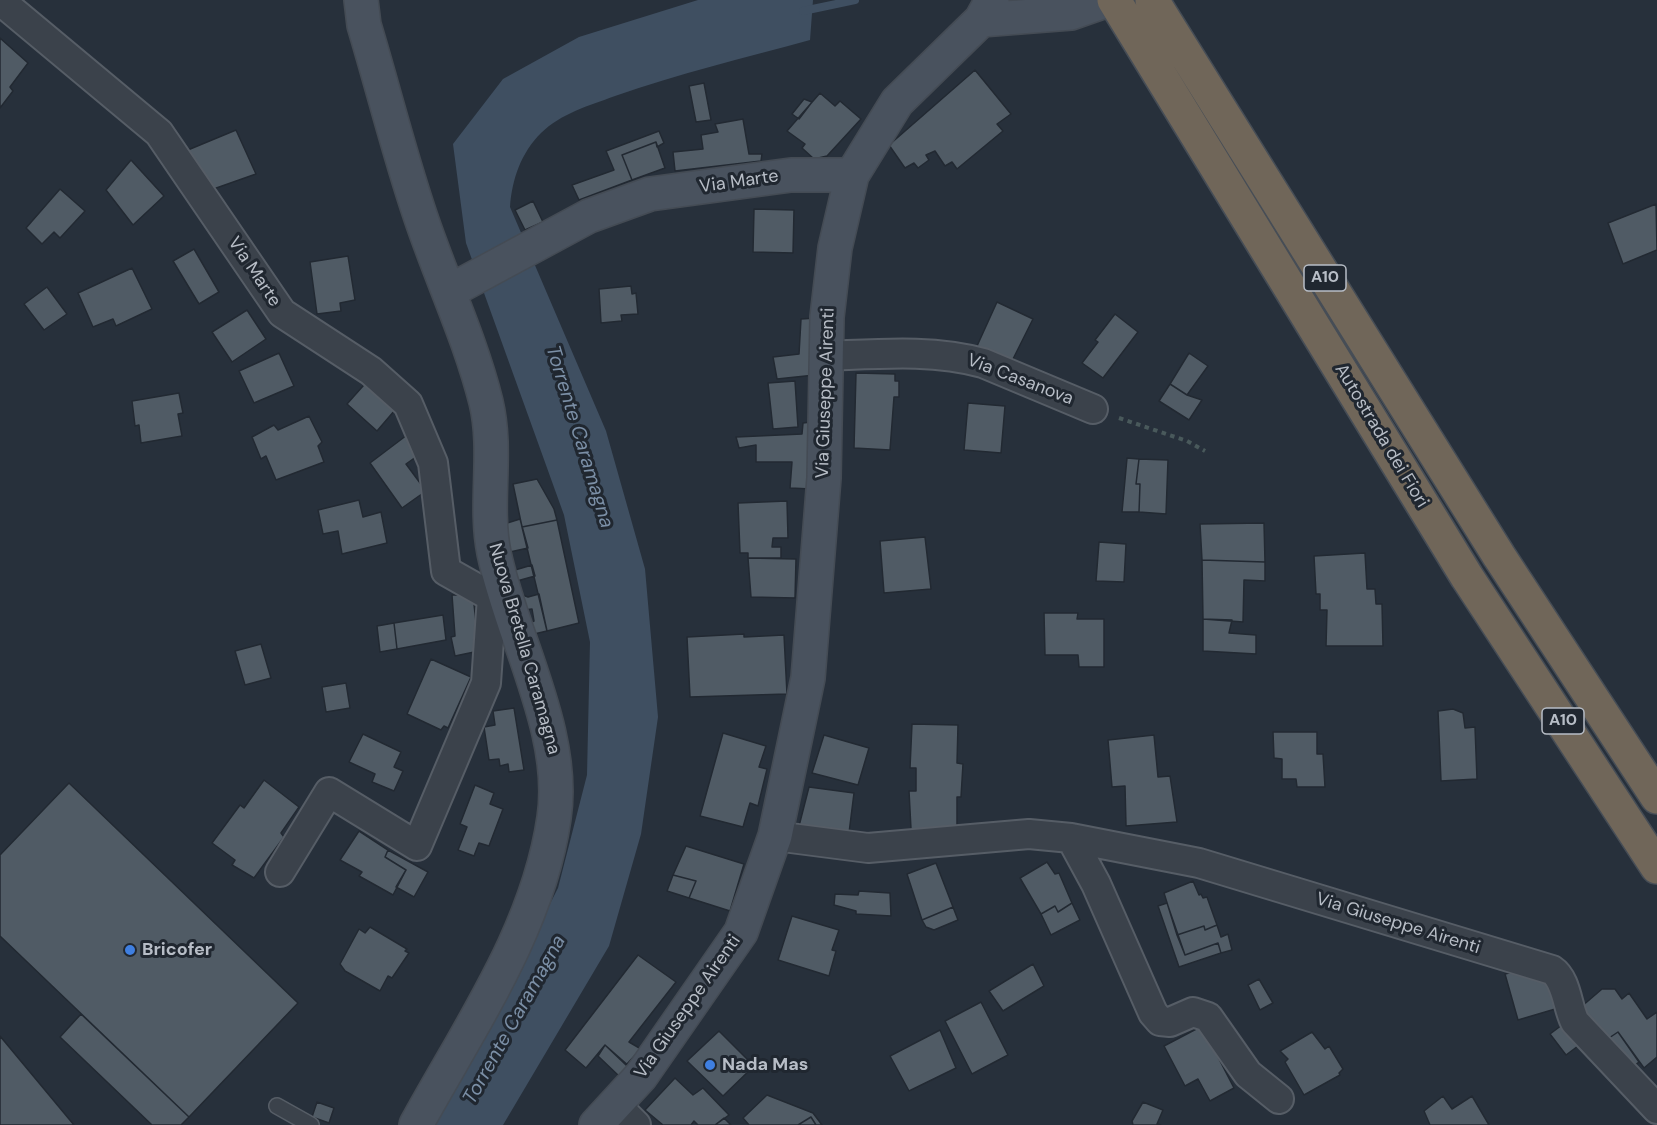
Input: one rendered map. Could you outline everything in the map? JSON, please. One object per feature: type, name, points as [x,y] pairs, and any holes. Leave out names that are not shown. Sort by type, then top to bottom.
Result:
[{"type":"highway","name":"Autostrada dei Fiori","points":[[1114,0],[1467,577],[1657,867]]},
{"type":"highway","name":"Autostrada dei Fiori","points":[[1152,0],[1498,556],[1657,797]]},
{"type":"main road","points":[[361,0],[364,25],[419,214],[450,291]]},
{"type":"main road","points":[[987,10],[1071,13],[1108,0]]},
{"type":"main road","name":"Via Giuseppe Airenti","points":[[616,1118],[640,1076],[741,932],[775,836],[808,678],[819,564],[827,317],[835,248],[852,175],[897,102],[987,10]]},
{"type":"main road","name":"Via Marte","points":[[450,291],[589,216],[650,194],[791,175],[852,175]]},
{"type":"main road","name":"Nuova Bretella Caramagna","points":[[416,1125],[504,966],[531,908],[555,816],[556,773],[552,740],[498,595],[490,520],[491,454],[486,403],[450,291]]},
{"type":"street","name":"Via Marte","points":[[3,3],[159,134],[282,313],[371,371],[408,404],[433,463],[446,571],[498,595]]},
{"type":"street","name":"Via Casanova","points":[[827,356],[913,354],[964,358],[983,363],[1093,409]]},
{"type":"street","points":[[280,872],[329,792],[417,846],[486,683],[498,595]]},
{"type":"street","name":"Via Giuseppe Airenti","points":[[775,836],[868,848],[1029,834],[1071,838],[1198,863],[1552,970],[1561,980],[1569,1010],[1575,1022],[1657,1109]]},
{"type":"street","points":[[1071,838],[1096,884],[1153,1013],[1160,1021],[1170,1022],[1193,1012],[1208,1017],[1248,1074],[1279,1099]]},
{"type":"lane","points":[[278,1106],[310,1125]]},
{"type":"path","name":"Via Casanova","points":[[1093,409],[1187,441],[1205,451]]},
{"type":"water","points":[[698,0],[813,0],[810,40],[663,80],[567,115],[549,126],[534,141],[523,158],[513,186],[510,207],[606,431],[645,569],[658,717],[641,834],[609,946],[503,1125],[434,1125],[493,1017],[558,888],[587,775],[590,642],[564,515],[466,243],[453,144],[503,79],[579,37]]},
{"type":"building","points":[[0,38],[28,63],[10,87],[13,91],[0,108]]},
{"type":"building","points":[[975,70],[1011,114],[997,124],[1003,131],[957,169],[952,162],[945,166],[935,151],[926,155],[929,160],[918,168],[914,163],[905,168],[889,145]]},
{"type":"building","points":[[704,83],[711,120],[696,122],[689,86]]},
{"type":"building","points":[[820,93],[835,106],[840,101],[861,119],[827,156],[814,159],[802,148],[805,144],[787,131]]},
{"type":"building","points":[[804,99],[812,102],[799,119],[792,114]]},
{"type":"building","points":[[743,119],[749,154],[762,154],[761,161],[675,171],[673,152],[703,149],[701,135],[718,132],[715,124]]},
{"type":"building","points":[[236,130],[256,174],[205,192],[183,152]]},
{"type":"building","points":[[659,131],[664,143],[657,147],[656,142],[622,155],[632,180],[579,200],[572,185],[614,170],[606,151]]},
{"type":"building","points":[[656,142],[665,168],[632,180],[622,155]]},
{"type":"building","points":[[131,160],[164,196],[133,225],[106,190]]},
{"type":"building","points":[[60,189],[85,211],[60,238],[54,232],[42,244],[26,228]]},
{"type":"building","points":[[533,201],[543,222],[525,230],[515,210]]},
{"type":"building","points":[[1656,204],[1657,250],[1623,264],[1608,223]]},
{"type":"building","points":[[754,209],[794,210],[793,253],[753,252]]},
{"type":"building","points":[[194,249],[219,292],[199,304],[173,261]]},
{"type":"building","points":[[348,256],[355,300],[340,303],[341,311],[317,314],[310,262]]},
{"type":"building","points":[[132,268],[152,309],[116,326],[113,319],[93,327],[78,293]]},
{"type":"building","points":[[631,286],[632,294],[636,293],[638,314],[621,315],[622,321],[601,323],[599,289]]},
{"type":"building","points":[[47,287],[67,314],[44,330],[24,304]]},
{"type":"building","points":[[997,302],[1033,319],[1011,363],[977,346]]},
{"type":"building","points":[[247,310],[266,339],[232,362],[212,332]]},
{"type":"building","points":[[1115,314],[1138,332],[1103,378],[1082,363],[1098,342],[1095,340]]},
{"type":"building","points":[[816,318],[815,375],[777,379],[773,357],[799,354],[801,319]]},
{"type":"building","points":[[279,353],[294,386],[254,403],[239,371]]},
{"type":"building","points":[[1189,353],[1208,366],[1187,395],[1170,384]]},
{"type":"building","points":[[856,373],[895,374],[895,381],[899,381],[899,397],[894,397],[890,450],[854,448]]},
{"type":"building","points":[[371,377],[401,403],[377,431],[347,404]]},
{"type":"building","points":[[795,381],[798,427],[773,429],[768,383]]},
{"type":"building","points":[[1170,384],[1187,395],[1202,400],[1189,420],[1159,401]]},
{"type":"building","points":[[179,393],[183,413],[178,414],[182,436],[141,443],[139,425],[135,426],[132,401]]},
{"type":"building","points":[[968,403],[1005,406],[1001,453],[964,450]]},
{"type":"building","points":[[309,416],[322,442],[318,446],[324,462],[276,480],[266,456],[261,459],[252,437],[274,425],[278,430]]},
{"type":"building","points":[[811,422],[811,489],[790,488],[792,462],[756,462],[756,445],[739,448],[736,437],[802,434],[803,423]]},
{"type":"building","points":[[407,435],[420,454],[406,464],[426,491],[402,508],[370,463]]},
{"type":"building","points":[[1127,458],[1139,459],[1136,484],[1140,484],[1139,512],[1122,512]]},
{"type":"building","points":[[1139,459],[1168,460],[1166,514],[1139,512],[1140,484],[1136,484]]},
{"type":"building","points":[[537,479],[554,509],[557,520],[522,527],[513,484]]},
{"type":"building","points":[[359,500],[363,517],[381,512],[387,543],[342,554],[338,531],[323,534],[318,510]]},
{"type":"building","points":[[787,501],[788,538],[773,538],[772,547],[781,547],[781,558],[748,558],[748,553],[740,553],[738,503]]},
{"type":"building","points":[[520,519],[528,548],[510,552],[504,524]]},
{"type":"building","points":[[557,520],[579,623],[547,631],[522,527]]},
{"type":"building","points":[[1264,523],[1265,562],[1202,560],[1200,524]]},
{"type":"building","points":[[925,537],[931,589],[884,593],[880,541]]},
{"type":"building","points":[[1099,542],[1126,544],[1124,582],[1096,581]]},
{"type":"building","points":[[1365,553],[1367,589],[1375,589],[1376,604],[1382,604],[1383,646],[1326,646],[1327,610],[1320,610],[1320,594],[1316,594],[1314,556]]},
{"type":"building","points":[[748,558],[796,559],[795,598],[751,597]]},
{"type":"building","points":[[1202,560],[1265,562],[1265,581],[1244,580],[1243,622],[1203,619]]},
{"type":"building","points":[[532,565],[535,576],[517,581],[515,570]]},
{"type":"building","points":[[520,594],[528,597],[539,594],[547,631],[530,635],[527,624],[534,621],[532,609],[524,610]]},
{"type":"building","points":[[452,595],[473,595],[479,651],[455,656],[451,637],[455,636]]},
{"type":"building","points":[[1044,613],[1078,613],[1077,619],[1104,619],[1104,667],[1079,667],[1078,655],[1045,655]]},
{"type":"building","points":[[443,615],[446,640],[397,649],[394,623]]},
{"type":"building","points":[[1203,619],[1232,620],[1229,633],[1256,635],[1256,654],[1203,651]]},
{"type":"building","points":[[394,623],[397,649],[380,652],[377,626]]},
{"type":"building","points":[[744,634],[744,637],[784,635],[787,694],[690,697],[687,637]]},
{"type":"building","points":[[261,644],[271,678],[245,685],[235,651]]},
{"type":"building","points":[[431,659],[471,677],[448,728],[444,726],[441,730],[407,714]]},
{"type":"building","points":[[346,683],[350,708],[326,712],[322,687]]},
{"type":"building","points":[[514,708],[524,770],[509,772],[508,764],[500,766],[499,759],[489,760],[484,727],[495,725],[493,711]]},
{"type":"building","points":[[1453,709],[1463,713],[1465,728],[1475,727],[1477,779],[1441,781],[1438,711]]},
{"type":"building","points":[[912,724],[958,725],[957,763],[963,764],[961,797],[957,797],[957,829],[911,829],[909,791],[916,791],[916,768],[910,768]]},
{"type":"building","points":[[1273,732],[1317,732],[1317,754],[1323,754],[1325,787],[1297,787],[1296,779],[1282,779],[1282,759],[1274,758]]},
{"type":"building","points":[[723,733],[766,746],[759,767],[767,769],[758,806],[750,803],[743,827],[700,816]]},
{"type":"building","points":[[363,734],[401,752],[394,767],[403,771],[394,791],[372,782],[375,774],[349,762]]},
{"type":"building","points":[[824,735],[869,748],[858,785],[812,773]]},
{"type":"building","points":[[1154,735],[1158,777],[1170,776],[1177,822],[1126,826],[1125,786],[1112,787],[1108,740]]},
{"type":"building","points":[[264,780],[299,807],[281,833],[284,837],[254,878],[232,865],[235,860],[212,843],[240,805],[244,808]]},
{"type":"building","points":[[69,783],[298,1003],[189,1117],[0,936],[0,855]]},
{"type":"building","points":[[475,785],[494,793],[490,804],[503,809],[489,846],[479,843],[474,856],[458,850],[467,827],[460,824]]},
{"type":"building","points":[[809,787],[854,793],[849,833],[799,826]]},
{"type":"building","points":[[359,831],[388,850],[385,857],[406,870],[393,895],[359,876],[362,872],[340,860]]},
{"type":"building","points":[[686,846],[744,864],[730,911],[689,898],[696,881],[673,875]]},
{"type":"building","points":[[388,850],[428,872],[414,897],[396,887],[406,870],[385,857]]},
{"type":"building","points":[[1047,862],[1055,874],[1059,873],[1072,903],[1058,912],[1055,906],[1041,914],[1020,878]]},
{"type":"building","points":[[936,863],[953,907],[922,920],[907,874]]},
{"type":"building","points":[[673,875],[696,881],[689,898],[667,891]]},
{"type":"building","points":[[1193,881],[1199,895],[1201,894],[1203,898],[1207,897],[1217,925],[1205,930],[1204,926],[1177,935],[1164,893]]},
{"type":"building","points":[[859,891],[890,893],[891,916],[856,914],[856,911],[834,905],[835,894],[858,895]]},
{"type":"building","points":[[1072,903],[1080,920],[1051,935],[1041,914],[1055,906],[1058,912]]},
{"type":"building","points":[[1167,903],[1185,955],[1218,943],[1221,953],[1179,967],[1158,906]]},
{"type":"building","points":[[953,907],[958,920],[934,930],[926,927],[922,920]]},
{"type":"building","points":[[792,916],[839,930],[832,950],[836,951],[829,976],[778,960]]},
{"type":"building","points":[[1217,925],[1221,937],[1228,934],[1232,950],[1221,953],[1218,943],[1185,955],[1177,935],[1204,926],[1205,930]]},
{"type":"building","points":[[370,927],[407,949],[405,951],[409,953],[392,978],[388,976],[380,991],[345,971],[340,964],[359,929],[365,933]]},
{"type":"building","points":[[638,955],[676,982],[629,1042],[641,1049],[626,1065],[605,1045],[586,1068],[565,1050]]},
{"type":"building","points":[[1033,964],[1044,986],[1003,1011],[989,991]]},
{"type":"building","points":[[1529,968],[1554,982],[1562,1007],[1518,1020],[1505,974]]},
{"type":"building","points":[[1259,979],[1273,1003],[1260,1010],[1248,985]]},
{"type":"building","points":[[1602,989],[1615,989],[1622,999],[1629,993],[1647,1019],[1657,1012],[1657,1057],[1644,1068],[1618,1032],[1606,1040],[1581,1007]]},
{"type":"building","points":[[981,1002],[1008,1055],[972,1074],[945,1021]]},
{"type":"building","points":[[81,1014],[189,1117],[181,1125],[152,1125],[60,1037]]},
{"type":"building","points":[[1566,1022],[1582,1043],[1566,1055],[1550,1034]]},
{"type":"building","points":[[1202,1026],[1234,1088],[1210,1101],[1198,1079],[1185,1086],[1164,1046]]},
{"type":"building","points":[[940,1030],[956,1068],[909,1091],[890,1056]]},
{"type":"building","points":[[719,1031],[754,1066],[723,1096],[687,1061]]},
{"type":"building","points":[[1312,1032],[1325,1049],[1329,1046],[1343,1069],[1340,1075],[1304,1095],[1285,1062],[1288,1059],[1280,1051]]},
{"type":"building","points":[[1618,1032],[1639,1062],[1634,1066],[1616,1044],[1609,1051],[1606,1040]]},
{"type":"building","points":[[0,1036],[74,1125],[0,1125]]},
{"type":"building","points":[[605,1045],[630,1067],[620,1077],[598,1056]]},
{"type":"building","points":[[675,1078],[693,1095],[703,1088],[729,1115],[715,1125],[698,1125],[694,1121],[691,1125],[663,1125],[645,1110]]},
{"type":"building","points":[[767,1095],[813,1113],[822,1125],[816,1125],[811,1117],[798,1125],[749,1125],[743,1118]]},
{"type":"building","points":[[1443,1096],[1452,1109],[1472,1096],[1489,1125],[1430,1125],[1424,1111]]},
{"type":"building","points":[[317,1102],[334,1108],[329,1123],[312,1117]]},
{"type":"building","points":[[1143,1102],[1163,1110],[1157,1124],[1161,1125],[1133,1125],[1132,1121]]},
{"type":"building","points":[[811,1117],[816,1125],[798,1125]]},
{"type":"building","points":[[724,1118],[731,1125],[715,1125]]},
{"type":"waterway","name":"Torrente Caramagna","points":[[803,11],[855,0]]},
{"type":"place","name":"Bricofer","points":[[130,950]]},
{"type":"place","name":"Nada Mas","points":[[710,1065]]}]
